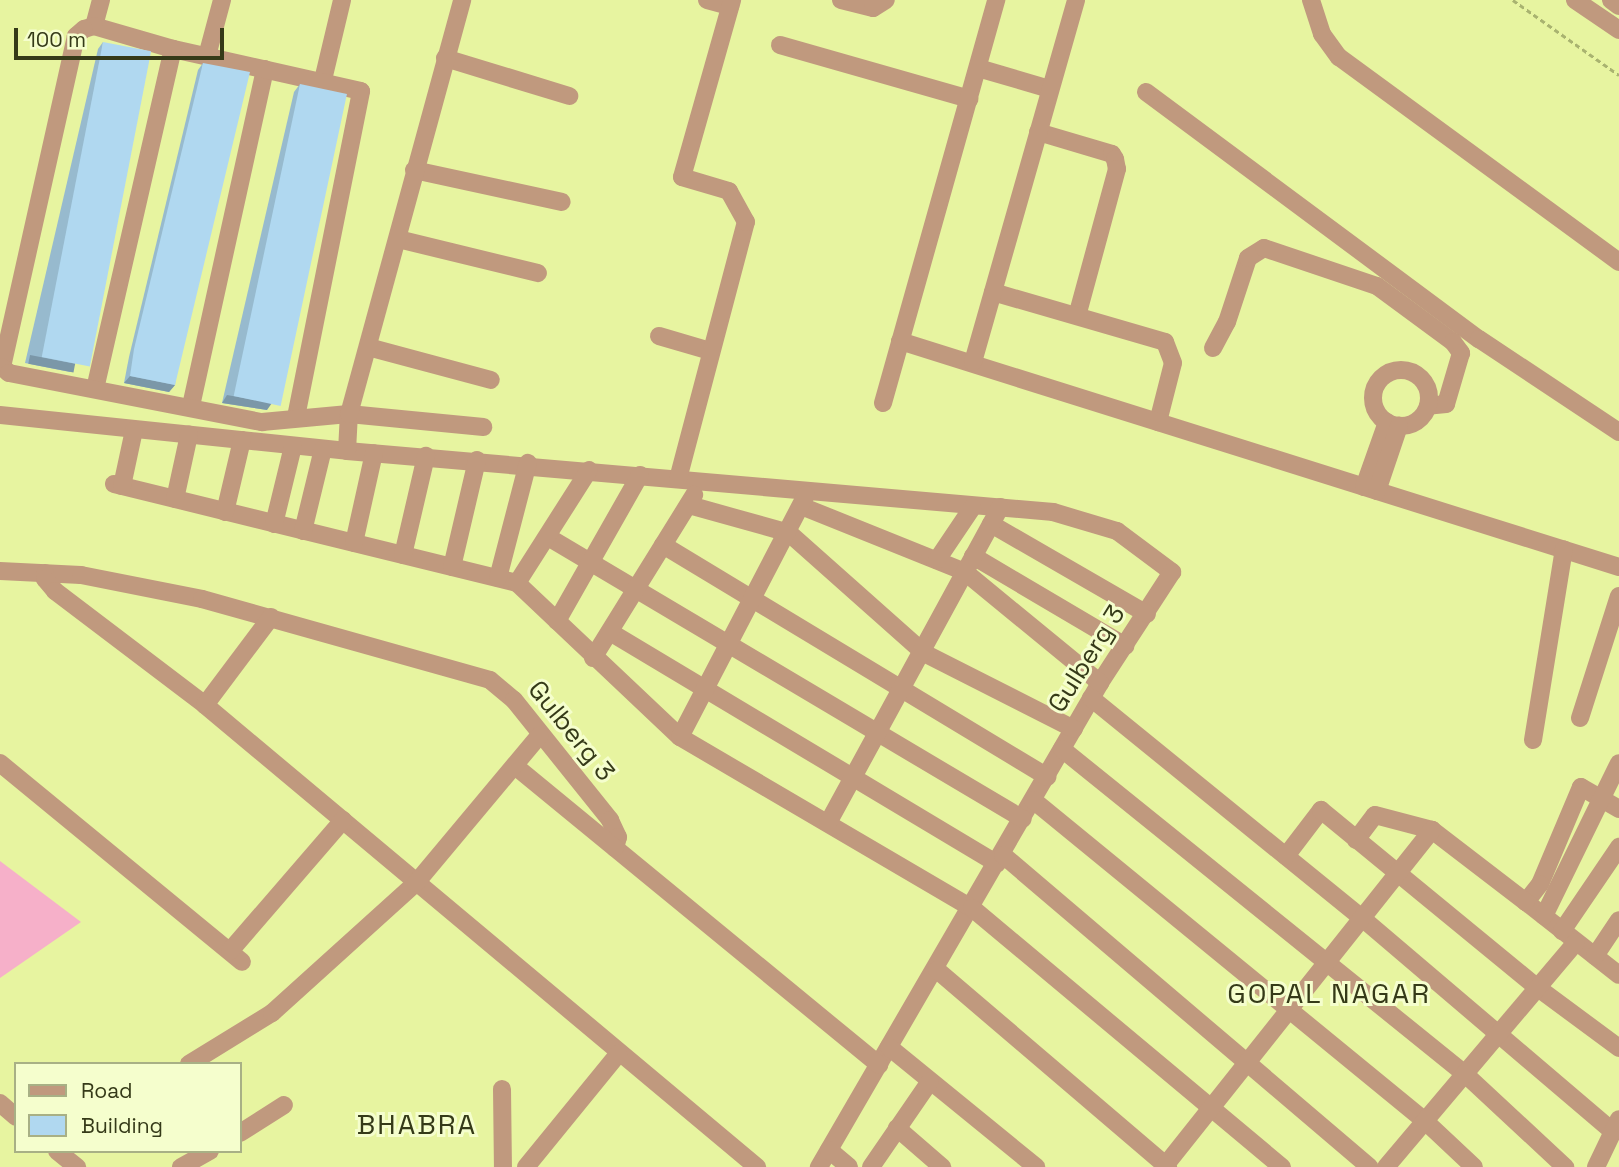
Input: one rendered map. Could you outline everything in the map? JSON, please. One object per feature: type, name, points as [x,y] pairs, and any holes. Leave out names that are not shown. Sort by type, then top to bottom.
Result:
[{"type":"street","points":[[101,0],[93,26],[76,36],[2,368],[262,422],[349,414],[483,427]]},
{"type":"street","points":[[207,56],[222,0]]},
{"type":"street","points":[[323,80],[342,0]]},
{"type":"street","points":[[347,451],[349,414],[462,0]]},
{"type":"street","points":[[678,479],[746,222],[729,191],[682,177],[731,3],[707,0]]},
{"type":"street","points":[[841,0],[873,8],[886,0]]},
{"type":"street","points":[[883,403],[996,0]]},
{"type":"street","points":[[973,362],[1076,0]]},
{"type":"street","points":[[1311,0],[1322,34],[1339,57],[1619,262]]},
{"type":"street","points":[[1575,0],[1619,30]]},
{"type":"street","points":[[1611,0],[1619,6]]},
{"type":"street","points":[[93,26],[173,49],[323,80],[361,91],[296,417]]},
{"type":"street","points":[[780,45],[969,99]]},
{"type":"street","points":[[95,389],[173,49]]},
{"type":"street","points":[[445,58],[569,96]]},
{"type":"street","points":[[978,68],[1050,89]]},
{"type":"street","points":[[191,406],[265,69]]},
{"type":"street","points":[[1146,92],[1479,339],[1619,432]]},
{"type":"street","points":[[1038,132],[1112,154],[1115,159],[1116,169],[1077,317]]},
{"type":"street","points":[[414,170],[562,202]]},
{"type":"street","points":[[398,239],[538,272]]},
{"type":"street","points":[[1213,348],[1248,258],[1264,248],[1377,286],[1453,342],[1461,353],[1446,404],[1428,406]]},
{"type":"street","points":[[993,292],[1166,342],[1173,363],[1158,422]]},
{"type":"street","points":[[659,336],[710,351]]},
{"type":"street","points":[[901,341],[1619,567]]},
{"type":"street","points":[[368,347],[491,380]]},
{"type":"street","points":[[1401,369],[1420,377],[1427,385],[1428,406],[1417,421],[1393,424],[1379,415],[1373,396],[1382,377],[1401,369]]},
{"type":"street","points":[[0,415],[323,449],[528,463],[701,481],[805,498],[972,508],[1000,507],[924,653],[828,823]]},
{"type":"street","points":[[1370,489],[1393,424]]},
{"type":"street","points":[[134,430],[118,485],[517,583],[593,659],[680,737],[972,908],[1282,1167]]},
{"type":"street","points":[[175,499],[189,435]]},
{"type":"street","points":[[225,512],[242,440]]},
{"type":"street","points":[[274,524],[293,446]]},
{"type":"street","points":[[303,531],[323,449]]},
{"type":"street","points":[[354,543],[374,453]]},
{"type":"street","points":[[403,555],[426,456]]},
{"type":"street","points":[[452,567],[477,460]]},
{"type":"street","points":[[498,578],[528,463]]},
{"type":"street","points":[[517,583],[589,470]]},
{"type":"street","points":[[557,621],[639,475]]},
{"type":"street","points":[[593,659],[689,505],[701,481]]},
{"type":"street","points":[[680,737],[805,498]]},
{"type":"street","points":[[805,498],[937,560],[969,564],[1125,646]]},
{"type":"street","points":[[689,505],[789,533],[924,653],[1074,729]]},
{"type":"street","name":"Gulberg 3","points":[[819,1167],[937,970],[1096,690],[1172,572],[1117,531],[1053,512],[1000,507]]},
{"type":"street","points":[[937,560],[972,508]]},
{"type":"street","points":[[991,524],[1147,614]]},
{"type":"street","points":[[548,537],[1023,819]]},
{"type":"street","points":[[663,545],[1047,777]]},
{"type":"street","points":[[1533,740],[1564,549]]},
{"type":"street","points":[[969,564],[1096,690],[1286,856],[1616,1125],[1596,1167]]},
{"type":"street","name":"Gulberg 3","points":[[0,571],[93,577],[271,617],[477,673],[514,700],[540,736],[610,820],[618,837],[615,848]]},
{"type":"street","points":[[45,573],[55,591],[205,705],[618,1054],[757,1167]]},
{"type":"street","points":[[1580,718],[1619,596]]},
{"type":"street","points":[[205,705],[271,617]]},
{"type":"street","points":[[610,632],[853,778],[1000,859],[1369,1167]]},
{"type":"street","points":[[192,1062],[272,1013],[416,883],[540,736]]},
{"type":"street","points":[[1062,749],[1465,1074],[1565,1167]]},
{"type":"street","points":[[1544,916],[1619,763]]},
{"type":"street","points":[[516,766],[879,1065]]},
{"type":"street","points":[[2,769],[236,956],[343,820]]},
{"type":"street","points":[[1526,902],[1540,884],[1580,787],[1619,809]]},
{"type":"street","points":[[1033,800],[1425,1121],[1474,1167]]},
{"type":"street","points":[[1286,856],[1321,810],[1538,988],[1619,1048]]},
{"type":"street","points":[[1356,840],[1375,816],[1432,830],[1619,975]]},
{"type":"street","points":[[937,970],[1166,1166],[1432,830]]},
{"type":"street","points":[[1386,1167],[1538,988],[1619,847]]},
{"type":"street","points":[[1595,956],[1619,920]]},
{"type":"street","points":[[889,1047],[1035,1167]]},
{"type":"street","points":[[526,1167],[618,1054]]},
{"type":"street","points":[[871,1167],[930,1081]]},
{"type":"street","points":[[502,1088],[503,1167]]},
{"type":"street","points":[[0,1103],[14,1115]]},
{"type":"street","points":[[242,1132],[284,1105]]},
{"type":"street","points":[[897,1128],[942,1167]]},
{"type":"street","points":[[829,1150],[849,1167]]},
{"type":"street","points":[[60,1153],[77,1167]]},
{"type":"street","points":[[181,1167],[206,1153]]},
{"type":"path","points":[[1513,0],[1619,75]]},
{"type":"shaded area","points":[[0,861],[81,922],[0,978]]},
{"type":"building","points":[[103,42],[151,51],[90,366],[42,357]]},
{"type":"building","points":[[203,63],[250,72],[175,385],[130,376],[134,349]]},
{"type":"building","points":[[300,84],[347,94],[281,406],[234,396]]},
{"type":"district","name":"GOPAL NAGAR","points":[[1329,993]]},
{"type":"district","name":"BHABRA","points":[[417,1124]]}]
